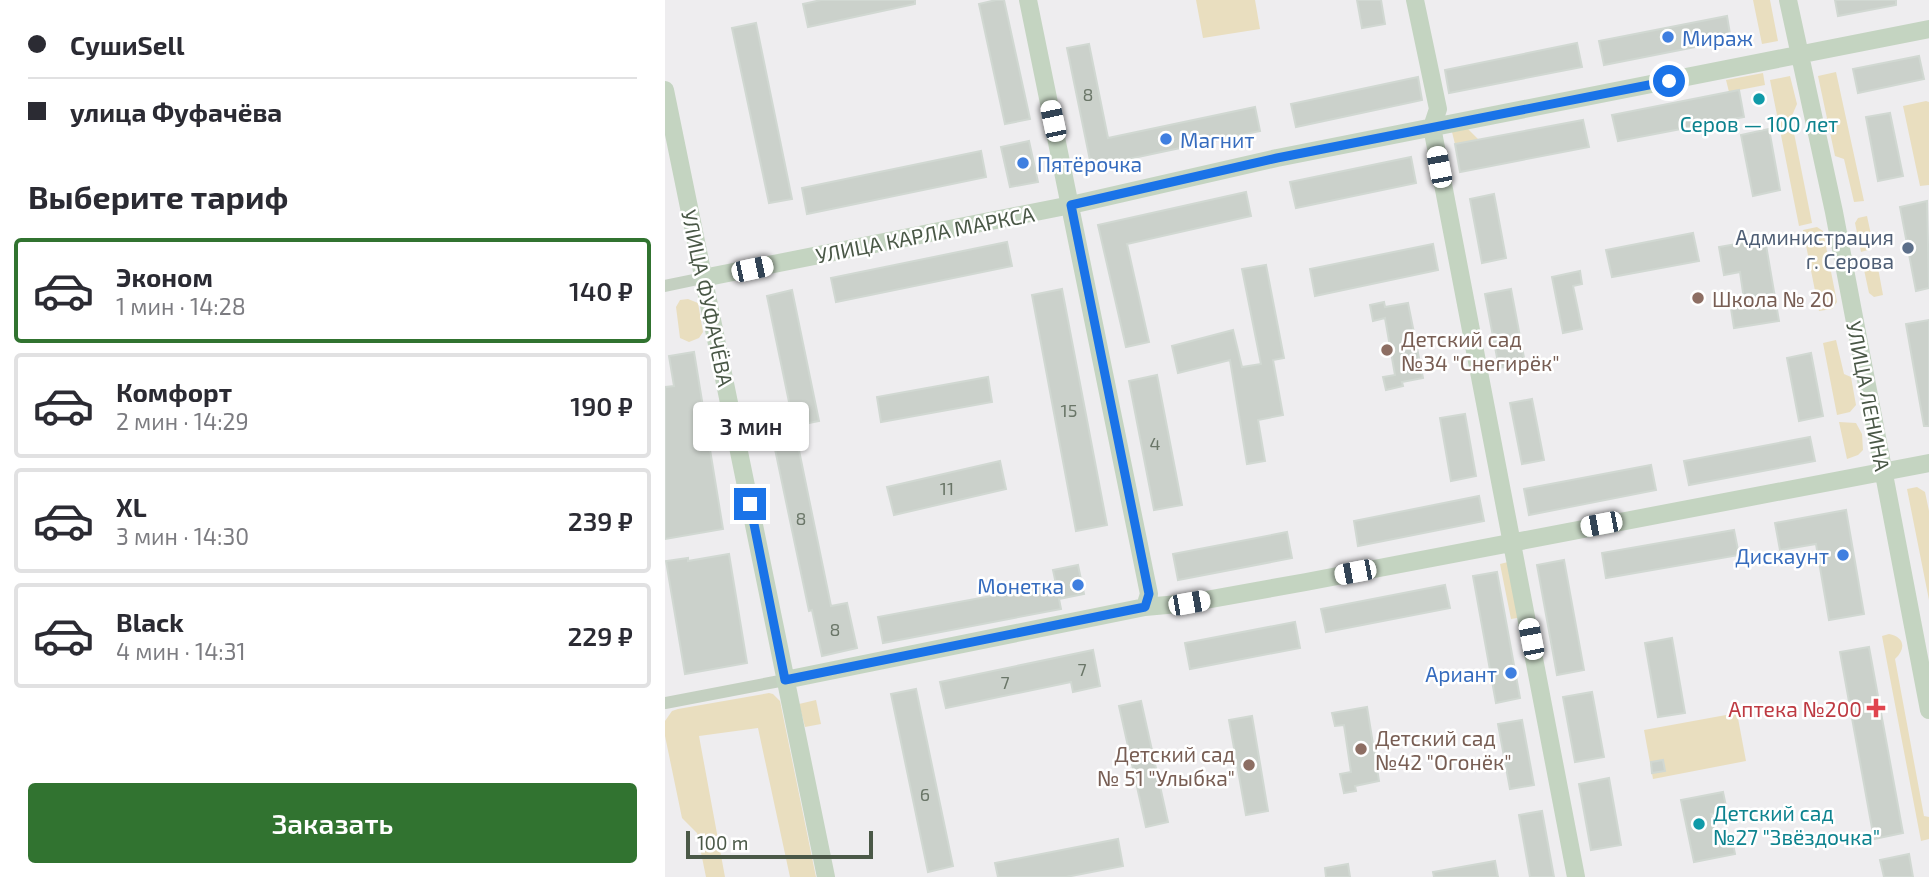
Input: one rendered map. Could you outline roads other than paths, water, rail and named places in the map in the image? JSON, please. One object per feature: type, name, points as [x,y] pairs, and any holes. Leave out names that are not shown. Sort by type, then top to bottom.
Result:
[{"type":"street","points":[[1028,0],[1149,594],[1145,607]]},
{"type":"street","points":[[1415,0],[1438,109],[1432,127],[1576,877]]},
{"type":"street","name":"УЛИЦА ЛЕНИНА","points":[[1789,0],[1834,212],[1929,709]]},
{"type":"street","name":"УЛИЦА КАРЛА МАРКСА","points":[[703,278],[1071,205],[1277,158],[1929,29]]},
{"type":"street","name":"УЛИЦА ФУФАЧЁВА","points":[[665,90],[826,877]]},
{"type":"street","points":[[665,286],[703,278]]},
{"type":"street","points":[[665,703],[1145,607],[1202,601],[1929,463]]},
{"type":"place","name":"Мираж","points":[[1668,37]]},
{"type":"place","name":"Серов — 100 лет","points":[[1759,99]]},
{"type":"place","name":"Магнит","points":[[1166,139]]},
{"type":"place","name":"Пятёрочка","points":[[1023,163]]},
{"type":"place","name":"Администрация г. Серова","points":[[1908,248]]},
{"type":"place","name":"Школа № 20","points":[[1698,298]]},
{"type":"place","name":"Детский сад №34 \"Снегирёк\"","points":[[1387,350]]},
{"type":"place","name":"Дискаунт","points":[[1843,555]]},
{"type":"place","name":"Монетка","points":[[1078,585]]},
{"type":"place","name":"Ариант","points":[[1511,673]]},
{"type":"place","name":"Аптека №200","points":[[1876,708]]},
{"type":"place","name":"Детский сад №42 \"Огонёк\"","points":[[1361,749]]},
{"type":"place","name":"Детский сад № 51 \"Улыбка\"","points":[[1249,765]]},
{"type":"place","name":"Детский сад №27 \"Звёздочка\"","points":[[1699,824]]}]
